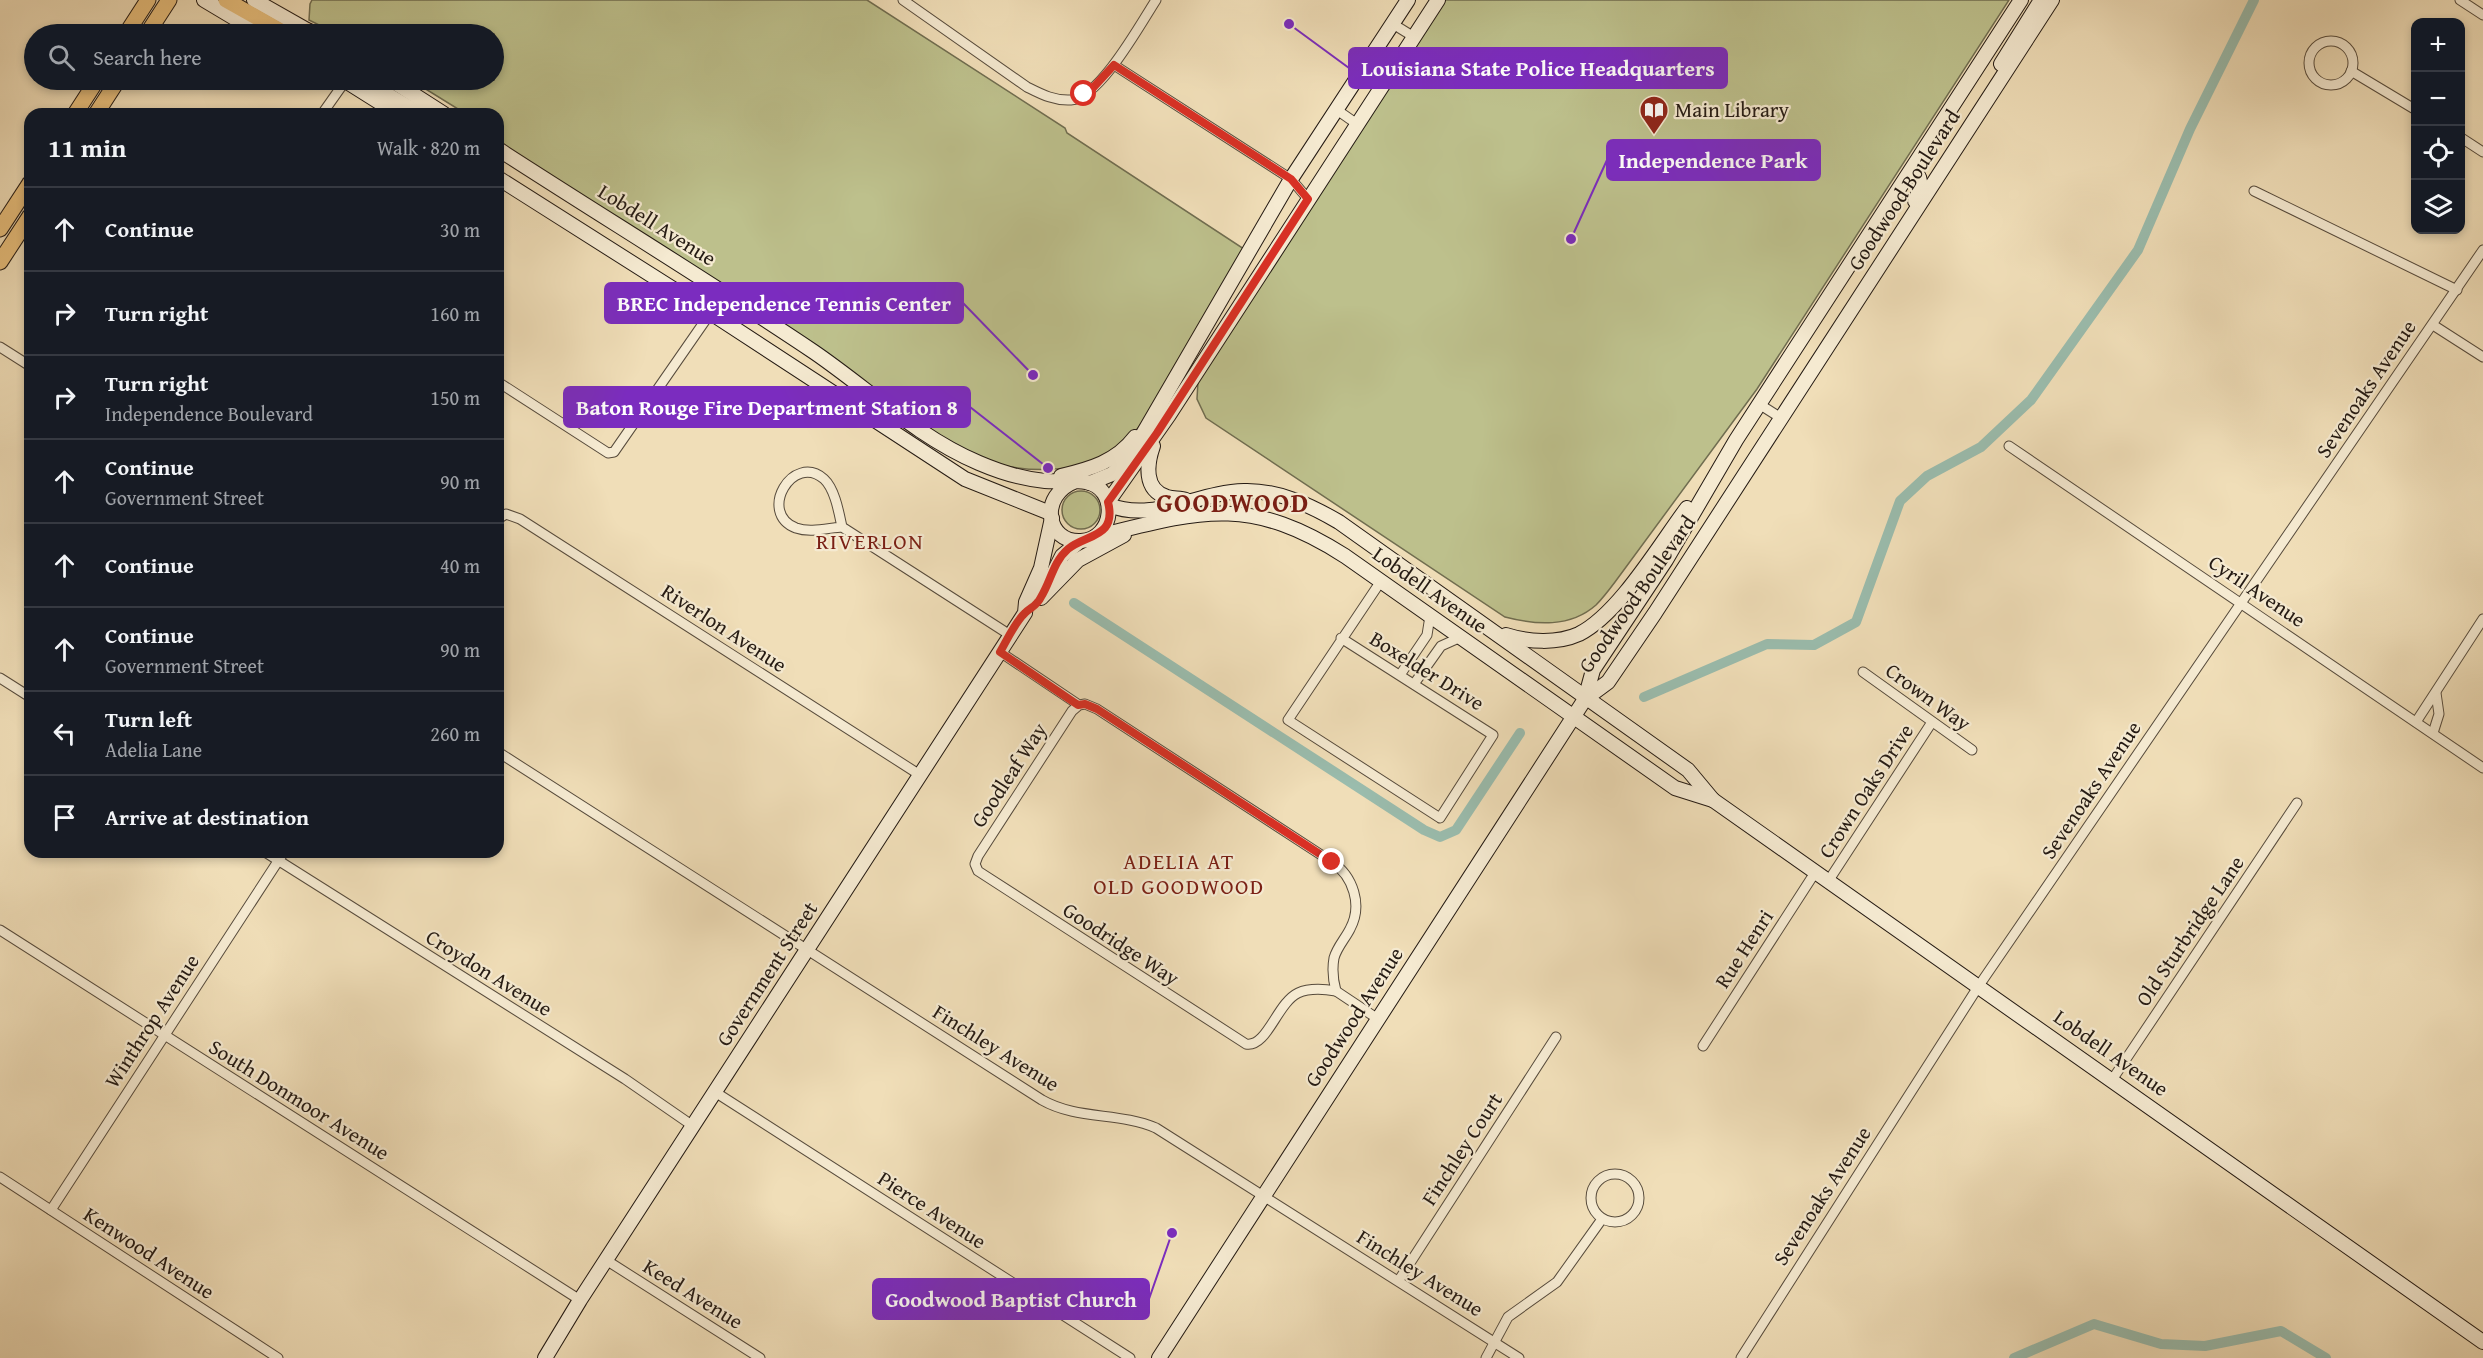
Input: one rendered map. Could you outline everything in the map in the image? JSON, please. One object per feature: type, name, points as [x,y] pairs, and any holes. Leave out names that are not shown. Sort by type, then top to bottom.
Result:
[{"type":"main road","points":[[132,24],[148,0]]},
{"type":"main road","points":[[153,24],[169,0]]},
{"type":"main road","points":[[204,0],[244,24]]},
{"type":"main road","points":[[226,0],[268,24]]},
{"type":"main road","points":[[254,0],[292,24]]},
{"type":"main road","points":[[1090,483],[1112,474],[1124,464],[1291,179],[1408,0]]},
{"type":"main road","points":[[1108,503],[1185,391],[1438,0]]},
{"type":"main road","name":"Goodwood Boulevard","points":[[1585,699],[1593,670],[1666,560],[1736,440],[2021,0]]},
{"type":"main road","points":[[1989,97],[1998,68],[2041,0]]},
{"type":"main road","name":"Goodwood Boulevard","points":[[1585,699],[1608,682],[1655,613],[2052,0]]},
{"type":"main road","points":[[79,108],[91,90]]},
{"type":"main road","points":[[100,108],[112,90]]},
{"type":"main road","points":[[361,90],[389,108]]},
{"type":"main road","points":[[380,90],[410,108]]},
{"type":"main road","points":[[407,90],[435,108]]},
{"type":"main road","name":"Lobdell Avenue","points":[[504,153],[725,292],[957,452],[1003,472],[1046,481],[1076,481]]},
{"type":"main road","points":[[1903,230],[1921,186],[1919,177],[1911,172]]},
{"type":"main road","points":[[504,182],[711,313],[965,479],[1051,516]]},
{"type":"main road","points":[[0,230],[24,201]]},
{"type":"main road","points":[[0,262],[24,225]]},
{"type":"main road","points":[[1046,481],[1092,468],[1111,459],[1130,444],[1151,417]]},
{"type":"main road","points":[[1157,433],[1148,460],[1148,476],[1151,483],[1166,497],[1189,500]]},
{"type":"main road","points":[[1495,632],[1522,640],[1551,640],[1578,634],[1610,611],[1736,440]]},
{"type":"main road","points":[[1076,481],[1090,483],[1103,491],[1110,511],[1104,528],[1086,539],[1071,540],[1058,531],[1051,516],[1052,500],[1062,487],[1076,481]]},
{"type":"main road","points":[[1242,514],[1245,491]]},
{"type":"main road","name":"Lobdell Avenue","points":[[1108,503],[1142,512],[1189,500],[1245,491],[1278,495],[1322,512],[1359,535],[1585,699],[1688,770],[1713,800],[2483,1341]]},
{"type":"main road","points":[[1030,506],[1043,526],[1048,542]]},
{"type":"main road","name":"Lobdell Avenue","points":[[1086,539],[1189,515],[1242,514],[1284,524],[1345,556],[1675,788],[1713,800]]},
{"type":"main road","name":"Government Street","points":[[1025,613],[1026,602],[1037,579],[1048,542],[1051,516]]},
{"type":"main road","points":[[1041,598],[1078,560],[1133,528]]},
{"type":"main road","points":[[1345,556],[1359,535]]},
{"type":"main road","name":"Government Street","points":[[545,1358],[580,1300],[1010,635],[1025,613],[1034,608],[1041,598],[1056,564],[1069,549],[1086,539]]},
{"type":"main road","points":[[1655,613],[1650,597],[1666,560]]},
{"type":"main road","name":"Goodwood Avenue","points":[[1159,1358],[1585,699]]},
{"type":"street","points":[[903,0],[1027,87],[1048,98],[1073,100],[1091,90],[1114,65],[1156,0]]},
{"type":"street","points":[[2460,0],[2483,15]]},
{"type":"street","points":[[1392,24],[1414,37]]},
{"type":"street","points":[[2339,42],[2351,54],[2353,63],[2351,72],[2340,84],[2322,84],[2310,72],[2310,55],[2314,48],[2322,43],[2339,42]]},
{"type":"street","points":[[1114,65],[1291,179],[1308,199]]},
{"type":"street","points":[[2351,72],[2411,108]]},
{"type":"street","points":[[326,108],[339,90]]},
{"type":"street","points":[[1336,110],[1357,124]]},
{"type":"street","points":[[2465,140],[2483,152]]},
{"type":"street","points":[[2254,191],[2457,290]]},
{"type":"street","name":"Sevenoaks Avenue","points":[[1741,1358],[1978,987],[2483,250]]},
{"type":"street","points":[[504,386],[608,453],[615,452],[725,292]]},
{"type":"street","points":[[2433,325],[2483,357]]},
{"type":"street","points":[[0,347],[24,362]]},
{"type":"street","points":[[1759,404],[1781,418]]},
{"type":"street","name":"Cyril Avenue","points":[[2009,446],[2242,602],[2483,768]]},
{"type":"street","points":[[842,527],[814,530],[797,528],[787,522],[778,507],[780,494],[793,476],[805,472],[816,474],[826,480],[842,527],[1010,635]]},
{"type":"street","name":"Riverlon Avenue","points":[[504,518],[530,525],[920,775]]},
{"type":"street","points":[[1341,638],[1381,581]]},
{"type":"street","points":[[1400,675],[1427,635],[1430,616]]},
{"type":"street","points":[[2416,722],[2483,619]]},
{"type":"street","points":[[1414,684],[1441,646],[1461,637]]},
{"type":"street","name":"Boxelder Drive","points":[[1341,638],[1400,675],[1493,735],[1440,818],[1288,720],[1341,638]]},
{"type":"street","points":[[1000,652],[1078,705],[1085,704],[1097,709],[1343,871],[1350,882],[1356,906],[1351,928],[1335,956],[1332,973],[1336,991],[1378,1019]]},
{"type":"street","name":"Crown Way","points":[[1863,672],[1972,750]]},
{"type":"street","points":[[0,678],[24,693]]},
{"type":"street","points":[[2433,733],[2439,714],[2436,693]]},
{"type":"street","name":"Goodleaf Way","points":[[976,868],[978,856],[1078,705]]},
{"type":"street","name":"Crown Oaks Drive","points":[[1829,880],[1932,722]]},
{"type":"street","name":"Finchley Avenue","points":[[504,756],[1053,1106],[1072,1112],[1125,1118],[1148,1124],[1399,1280],[1519,1358]]},
{"type":"street","name":"Old Sturbridge Lane","points":[[2112,1080],[2297,803]]},
{"type":"street","name":"Croydon Avenue","points":[[273,858],[625,1079],[693,1126]]},
{"type":"street","name":"Winthrop Avenue","points":[[51,1210],[280,858]]},
{"type":"street","name":"Goodridge Way","points":[[976,868],[983,875],[1239,1041],[1250,1045],[1260,1041],[1283,1005],[1293,996],[1315,990],[1336,991]]},
{"type":"street","name":"Rue Henri","points":[[1702,1046],[1816,871]]},
{"type":"street","name":"South Donmoor Avenue","points":[[0,930],[580,1300]]},
{"type":"street","name":"Finchley Court","points":[[1399,1280],[1556,1037]]},
{"type":"street","name":"Pierce Avenue","points":[[715,1092],[1130,1358]]},
{"type":"street","points":[[1617,1174],[1627,1178],[1635,1185],[1638,1195],[1637,1206],[1632,1215],[1623,1221],[1613,1222],[1602,1219],[1595,1212],[1591,1202],[1592,1191],[1606,1176],[1617,1174]]},
{"type":"street","name":"Kenwood Avenue","points":[[0,1177],[278,1358]]},
{"type":"street","points":[[1486,1358],[1508,1317],[1557,1282],[1602,1219]]},
{"type":"street","name":"Keed Avenue","points":[[606,1260],[760,1358]]},
{"type":"green space","points":[[312,0],[867,0],[1065,128],[1067,133],[1244,249],[1149,412],[1131,436],[1117,449],[1083,464],[1045,470],[989,462],[955,448],[511,150],[504,144],[504,108],[456,108],[427,90],[504,90],[504,24],[317,24],[309,20]]},
{"type":"green space","points":[[1442,0],[2009,0],[1757,389],[1604,597],[1586,612],[1564,621],[1541,623],[1505,617],[1206,418],[1197,399],[1198,381]]},
{"type":"green space","points":[[1081,491],[1095,496],[1100,510],[1095,524],[1081,529],[1067,524],[1062,510],[1067,496]]},
{"type":"waterway","points":[[1644,697],[1767,644],[1814,645],[1856,622],[1900,501],[1927,476],[1981,447],[2031,400],[2138,250],[2190,129],[2254,0]]},
{"type":"waterway","points":[[1074,603],[1424,830],[1440,837],[1456,830],[1520,733]]},
{"type":"waterway","points":[[2014,1358],[2094,1324],[2161,1344],[2205,1346],[2281,1331],[2326,1358]]},
{"type":"place","name":"Louisiana State Police Headquarters","points":[[1289,24]]},
{"type":"place","name":"Main Library","points":[[1654,136]]},
{"type":"place","name":"Independence Park","points":[[1571,239]]},
{"type":"place","name":"BREC Independence Tennis Center","points":[[1033,375]]},
{"type":"place","name":"Baton Rouge Fire Department Station 8","points":[[1048,468]]},
{"type":"place","name":"Goodwood Baptist Church","points":[[1172,1233]]},
{"type":"district","name":"GOODWOOD","points":[[1233,503]]},
{"type":"district","name":"RIVERLON","points":[[870,541]]},
{"type":"district","name":"ADELIA AT OLD GOODWOOD","points":[[1179,874]]},
{"type":"route","points":[[1084,94],[1091,90],[1114,65],[1291,179],[1308,199],[1196,374],[1108,502],[1110,511],[1104,528],[1093,538],[1080,541],[1062,556],[1041,598],[1034,608],[1025,613],[1000,652],[1078,705],[1085,704],[1097,709],[1332,862]]}]
